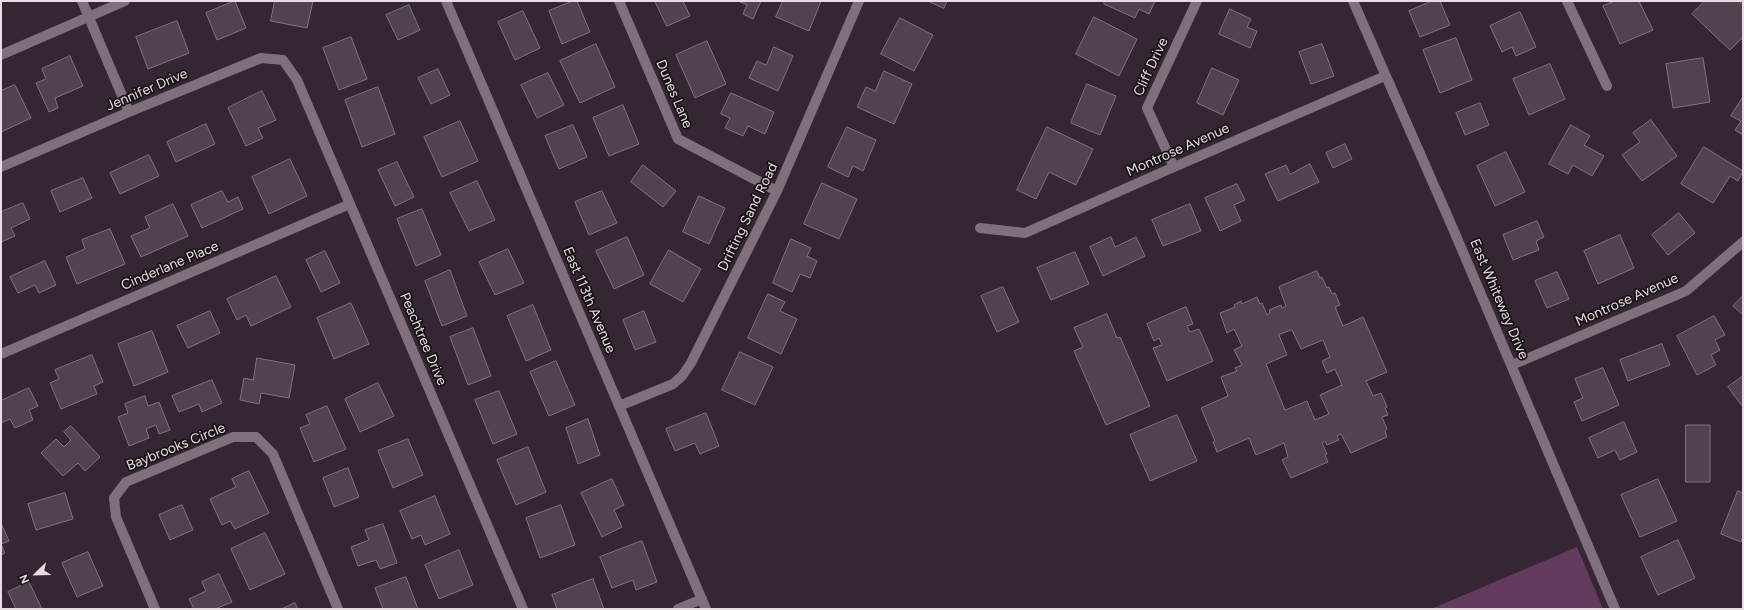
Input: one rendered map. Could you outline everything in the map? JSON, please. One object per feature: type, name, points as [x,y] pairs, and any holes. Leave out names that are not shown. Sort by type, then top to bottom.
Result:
[{"type":"street","points":[[82,1],[129,112]]},
{"type":"street","points":[[1,55],[126,1]]},
{"type":"street","name":"East 113th Avenue","points":[[446,1],[706,609]]},
{"type":"street","name":"Dunes Lane","points":[[619,1],[678,139],[777,191]]},
{"type":"street","name":"Drifting Sand Road","points":[[619,406],[674,384],[691,363],[777,191],[859,1]]},
{"type":"street","name":"Cliff Drive","points":[[1174,167],[1147,108],[1197,1]]},
{"type":"street","name":"East Whiteway Drive","points":[[1352,1],[1512,365],[1615,609]]},
{"type":"street","points":[[1567,1],[1607,86]]},
{"type":"street","name":"Jennifer Drive","points":[[1,167],[129,112],[261,58],[283,60],[297,80]]},
{"type":"street","name":"Montrose Avenue","points":[[980,228],[1025,233],[1385,76]]},
{"type":"street","name":"Peachtree Drive","points":[[297,80],[523,609]]},
{"type":"street","name":"Cinderlane Place","points":[[1,354],[350,204]]},
{"type":"street","name":"Montrose Avenue","points":[[1512,365],[1686,291],[1743,242]]},
{"type":"street","name":"Baybrooks Circle","points":[[155,609],[116,517],[114,498],[126,482],[233,437],[256,437],[273,454],[338,609]]},
{"type":"street","points":[[678,609],[702,599]]},
{"type":"shaded area","points":[[1577,547],[1603,609],[1431,609]]},
{"type":"building","points":[[235,1],[246,28],[217,40],[206,13]]},
{"type":"building","points":[[275,1],[313,1],[307,28],[271,21]]},
{"type":"building","points":[[573,1],[577,1],[590,32],[562,44],[549,11]]},
{"type":"building","points":[[655,1],[683,1],[690,16],[667,26]]},
{"type":"building","points":[[738,1],[761,1],[753,19],[743,14],[747,5]]},
{"type":"building","points":[[783,1],[821,1],[809,31],[776,17]]},
{"type":"building","points":[[928,1],[947,1],[944,8]]},
{"type":"building","points":[[1105,1],[1155,1],[1149,14],[1139,9],[1135,18],[1104,4]]},
{"type":"building","points":[[1432,1],[1440,1],[1450,25],[1420,37],[1409,11]]},
{"type":"building","points":[[1615,1],[1639,1],[1653,30],[1620,44],[1603,6]]},
{"type":"building","points":[[1705,1],[1739,1],[1743,5],[1743,37],[1730,50],[1692,14]]},
{"type":"building","points":[[409,5],[420,30],[398,40],[386,15]]},
{"type":"building","points":[[1230,9],[1251,19],[1247,27],[1257,31],[1250,48],[1219,34]]},
{"type":"building","points":[[523,11],[540,48],[515,60],[498,22]]},
{"type":"building","points":[[1520,12],[1536,47],[1516,56],[1512,47],[1502,52],[1490,26]]},
{"type":"building","points":[[1094,17],[1137,39],[1119,76],[1076,54]]},
{"type":"building","points":[[900,18],[933,35],[914,71],[881,54]]},
{"type":"building","points":[[177,21],[189,53],[148,69],[136,37]]},
{"type":"building","points":[[351,37],[367,79],[339,90],[323,48]]},
{"type":"building","points":[[1456,38],[1472,80],[1440,93],[1423,50]]},
{"type":"building","points":[[707,41],[726,84],[695,98],[676,55]]},
{"type":"building","points":[[596,44],[615,87],[580,103],[560,61]]},
{"type":"building","points":[[1322,44],[1334,76],[1311,84],[1299,52]]},
{"type":"building","points":[[774,47],[793,56],[778,91],[749,78],[757,61],[766,65]]},
{"type":"building","points":[[70,56],[83,86],[55,98],[58,108],[49,112],[36,83],[46,79],[42,69]]},
{"type":"building","points":[[1703,58],[1710,102],[1673,108],[1666,64]]},
{"type":"building","points":[[1550,64],[1565,99],[1529,115],[1513,79]]},
{"type":"building","points":[[1212,68],[1239,80],[1223,115],[1197,103]]},
{"type":"building","points":[[438,69],[450,95],[431,104],[418,78]]},
{"type":"building","points":[[884,71],[912,84],[894,124],[857,107],[866,87],[875,91]]},
{"type":"building","points":[[548,73],[564,105],[537,118],[521,85]]},
{"type":"building","points":[[1087,84],[1116,96],[1100,135],[1071,123]]},
{"type":"building","points":[[15,85],[31,118],[1,132],[1,91]]},
{"type":"building","points":[[378,87],[395,134],[362,147],[345,100]]},
{"type":"building","points":[[262,91],[276,120],[258,128],[263,138],[246,146],[228,108]]},
{"type":"building","points":[[731,93],[774,112],[765,134],[748,126],[743,136],[725,128],[730,118],[721,114]]},
{"type":"building","points":[[1743,97],[1743,135],[1735,130],[1741,121],[1731,116]]},
{"type":"building","points":[[1480,103],[1489,125],[1465,135],[1456,113]]},
{"type":"building","points":[[623,105],[639,144],[609,156],[593,118]]},
{"type":"building","points":[[1651,120],[1677,156],[1642,181],[1622,155],[1640,142],[1633,133]]},
{"type":"building","points":[[460,121],[478,161],[442,177],[424,137]]},
{"type":"building","points":[[206,124],[215,144],[176,162],[167,142]]},
{"type":"building","points":[[573,125],[587,157],[559,169],[545,136]]},
{"type":"building","points":[[1571,125],[1590,136],[1584,145],[1604,156],[1592,176],[1573,165],[1568,174],[1549,164]]},
{"type":"building","points":[[847,127],[876,140],[863,171],[853,166],[848,177],[828,167]]},
{"type":"building","points":[[1047,127],[1093,149],[1076,185],[1049,172],[1036,199],[1017,190]]},
{"type":"building","points":[[1345,144],[1352,159],[1333,168],[1326,153]]},
{"type":"building","points":[[1704,147],[1743,171],[1738,181],[1730,176],[1713,203],[1681,184]]},
{"type":"building","points":[[1506,152],[1525,192],[1495,206],[1477,166]]},
{"type":"building","points":[[149,155],[159,176],[120,194],[110,173]]},
{"type":"building","points":[[290,159],[307,196],[269,214],[252,177]]},
{"type":"building","points":[[397,162],[414,197],[395,206],[378,170]]},
{"type":"building","points":[[1310,164],[1319,182],[1278,201],[1265,174],[1286,165],[1290,174]]},
{"type":"building","points":[[643,165],[676,191],[663,207],[631,182]]},
{"type":"building","points":[[83,178],[92,198],[60,212],[51,191]]},
{"type":"building","points":[[477,181],[495,220],[469,231],[450,193]]},
{"type":"building","points":[[822,183],[857,199],[839,239],[804,224]]},
{"type":"building","points":[[1237,184],[1245,200],[1234,205],[1241,221],[1220,231],[1205,198]]},
{"type":"building","points":[[222,191],[228,202],[238,197],[243,209],[202,228],[191,205]]},
{"type":"building","points":[[602,191],[617,223],[589,235],[575,202]]},
{"type":"building","points":[[699,196],[725,208],[709,244],[683,232]]},
{"type":"building","points":[[23,203],[30,219],[11,228],[15,236],[1,242],[1,212]]},
{"type":"building","points":[[173,204],[188,236],[141,257],[131,236],[150,228],[145,217]]},
{"type":"building","points":[[1190,204],[1201,231],[1163,246],[1152,220]]},
{"type":"building","points":[[422,209],[441,255],[416,266],[397,219]]},
{"type":"building","points":[[1679,213],[1695,233],[1668,255],[1652,235]]},
{"type":"building","points":[[1537,221],[1544,237],[1536,241],[1539,250],[1513,260],[1503,235]]},
{"type":"building","points":[[110,229],[125,264],[77,284],[66,257],[85,249],[82,240]]},
{"type":"building","points":[[1620,235],[1634,268],[1598,284],[1584,251]]},
{"type":"building","points":[[627,237],[644,275],[614,289],[596,251]]},
{"type":"building","points":[[1111,237],[1115,247],[1136,237],[1145,256],[1103,276],[1090,247]]},
{"type":"building","points":[[791,239],[811,248],[807,256],[817,261],[810,278],[800,274],[792,292],[773,283]]},
{"type":"building","points":[[508,249],[524,283],[495,295],[479,262]]},
{"type":"building","points":[[669,250],[701,269],[683,302],[650,284]]},
{"type":"building","points":[[325,251],[340,283],[321,292],[306,260]]},
{"type":"building","points":[[1075,252],[1089,284],[1051,300],[1037,268]]},
{"type":"building","points":[[45,261],[56,285],[39,293],[35,285],[18,293],[10,277]]},
{"type":"building","points":[[450,270],[467,316],[442,326],[425,281]]},
{"type":"building","points":[[1317,271],[1320,278],[1322,277],[1327,288],[1329,287],[1332,294],[1335,293],[1340,305],[1335,307],[1343,326],[1363,317],[1387,372],[1366,381],[1373,396],[1381,393],[1387,407],[1385,408],[1388,415],[1382,417],[1387,429],[1385,431],[1387,437],[1351,453],[1341,434],[1337,436],[1339,440],[1327,445],[1325,441],[1322,443],[1327,454],[1325,455],[1328,462],[1291,478],[1282,460],[1288,457],[1284,443],[1256,455],[1249,438],[1217,452],[1213,442],[1215,441],[1201,408],[1228,396],[1221,377],[1237,371],[1235,368],[1242,365],[1234,350],[1242,346],[1234,329],[1227,333],[1220,313],[1235,307],[1234,305],[1241,301],[1242,304],[1257,297],[1260,304],[1262,303],[1267,315],[1270,313],[1269,310],[1281,305],[1282,308],[1286,306],[1279,287]],"holes":[[[1292,330],[1301,349],[1323,340],[1330,357],[1322,361],[1327,373],[1335,369],[1342,385],[1320,395],[1329,414],[1315,420],[1307,401],[1285,410],[1266,364],[1287,355],[1279,335]]]},
{"type":"building","points":[[1557,272],[1569,299],[1547,308],[1535,281]]},
{"type":"building","points":[[276,276],[291,307],[251,326],[246,315],[237,320],[227,299]]},
{"type":"building","points":[[1003,287],[1019,322],[997,332],[981,296]]},
{"type":"building","points":[[768,294],[785,302],[780,311],[797,319],[781,354],[748,338]]},
{"type":"building","points":[[1743,296],[1743,315],[1733,306]]},
{"type":"building","points":[[351,303],[369,344],[334,359],[317,318]]},
{"type":"building","points":[[533,305],[551,350],[526,361],[507,316]]},
{"type":"building","points":[[1186,307],[1193,324],[1187,326],[1190,332],[1199,329],[1213,361],[1167,381],[1153,348],[1162,345],[1159,338],[1154,341],[1147,324]]},
{"type":"building","points":[[210,311],[220,333],[188,348],[177,326]]},
{"type":"building","points":[[644,311],[656,342],[635,350],[623,320]]},
{"type":"building","points":[[1107,314],[1117,338],[1120,337],[1150,406],[1106,425],[1074,351],[1083,347],[1074,328]]},
{"type":"building","points":[[1714,316],[1725,335],[1715,340],[1720,350],[1711,355],[1716,365],[1697,375],[1677,336]]},
{"type":"building","points":[[473,328],[491,376],[468,385],[450,337]]},
{"type":"building","points":[[152,331],[168,372],[134,386],[118,344]]},
{"type":"building","points":[[1662,344],[1670,365],[1628,381],[1620,360]]},
{"type":"building","points":[[740,352],[773,367],[755,405],[722,390]]},
{"type":"building","points":[[92,355],[103,382],[94,386],[97,394],[61,409],[50,383],[59,379],[55,370]]},
{"type":"building","points":[[257,358],[295,365],[289,398],[261,393],[259,404],[240,400],[244,378],[253,380]]},
{"type":"building","points":[[556,361],[575,405],[549,416],[530,372]]},
{"type":"building","points":[[1603,368],[1619,405],[1582,421],[1574,402],[1583,398],[1575,379]]},
{"type":"building","points":[[1743,376],[1743,407],[1728,387]]},
{"type":"building","points":[[212,380],[222,403],[202,412],[199,404],[179,412],[172,396]]},
{"type":"building","points":[[378,383],[394,416],[360,432],[345,399]]},
{"type":"building","points":[[29,388],[38,406],[29,410],[33,420],[15,428],[10,419],[1,423],[1,401]]},
{"type":"building","points":[[499,391],[517,434],[493,444],[475,400]]},
{"type":"building","points":[[145,396],[148,406],[159,402],[170,430],[159,434],[156,425],[146,429],[149,438],[129,446],[118,417],[128,413],[125,404]]},
{"type":"building","points":[[327,406],[346,449],[314,462],[300,428],[310,424],[306,415]]},
{"type":"building","points":[[706,413],[719,446],[700,454],[695,443],[675,451],[666,429]]},
{"type":"building","points":[[1177,415],[1197,461],[1150,481],[1130,435]]},
{"type":"building","points":[[588,419],[600,455],[578,464],[566,428]]},
{"type":"building","points":[[1624,422],[1637,452],[1620,460],[1615,450],[1598,458],[1589,438]]},
{"type":"building","points":[[1686,425],[1710,425],[1710,482],[1686,482]]},
{"type":"building","points":[[71,426],[100,457],[85,471],[78,463],[63,476],[41,453],[56,439],[64,447],[71,440],[64,432]]},
{"type":"building","points":[[408,439],[423,475],[393,488],[378,451]]},
{"type":"building","points":[[528,447],[546,492],[516,505],[497,460]]},
{"type":"building","points":[[348,468],[359,497],[334,507],[323,478]]},
{"type":"building","points":[[249,471],[269,513],[235,529],[230,521],[222,525],[210,499],[236,487],[232,479]]},
{"type":"building","points":[[612,479],[624,505],[614,510],[622,527],[602,537],[581,493]]},
{"type":"building","points":[[1658,479],[1677,521],[1640,537],[1621,495]]},
{"type":"building","points":[[1738,491],[1743,493],[1743,536],[1741,542],[1721,534]]},
{"type":"building","points":[[65,493],[73,519],[36,530],[28,504]]},
{"type":"building","points":[[435,496],[450,534],[425,545],[421,535],[412,539],[400,511]]},
{"type":"building","points":[[182,505],[193,530],[170,540],[159,515]]},
{"type":"building","points":[[561,505],[575,545],[540,558],[526,518]]},
{"type":"building","points":[[1,523],[9,541],[1,544]]},
{"type":"building","points":[[383,524],[397,563],[380,569],[376,560],[358,566],[351,547],[369,540],[365,530]]},
{"type":"building","points":[[265,533],[285,574],[250,590],[231,549]]},
{"type":"building","points":[[1678,540],[1695,578],[1658,595],[1641,557]]},
{"type":"building","points":[[642,541],[657,582],[636,590],[633,580],[612,588],[600,557]]},
{"type":"building","points":[[1,544],[5,553],[1,555]]},
{"type":"building","points":[[459,550],[473,585],[439,599],[425,565]]},
{"type":"building","points":[[88,552],[103,586],[77,597],[62,563]]},
{"type":"building","points":[[219,574],[232,602],[215,609],[194,609],[189,599],[206,591],[202,582]]},
{"type":"building","points":[[406,577],[418,609],[383,609],[375,588]]},
{"type":"building","points":[[593,579],[604,609],[557,609],[552,595]]},
{"type":"building","points":[[29,582],[42,609],[16,609],[8,592]]},
{"type":"building","points":[[295,603],[298,609],[282,609]]}]
